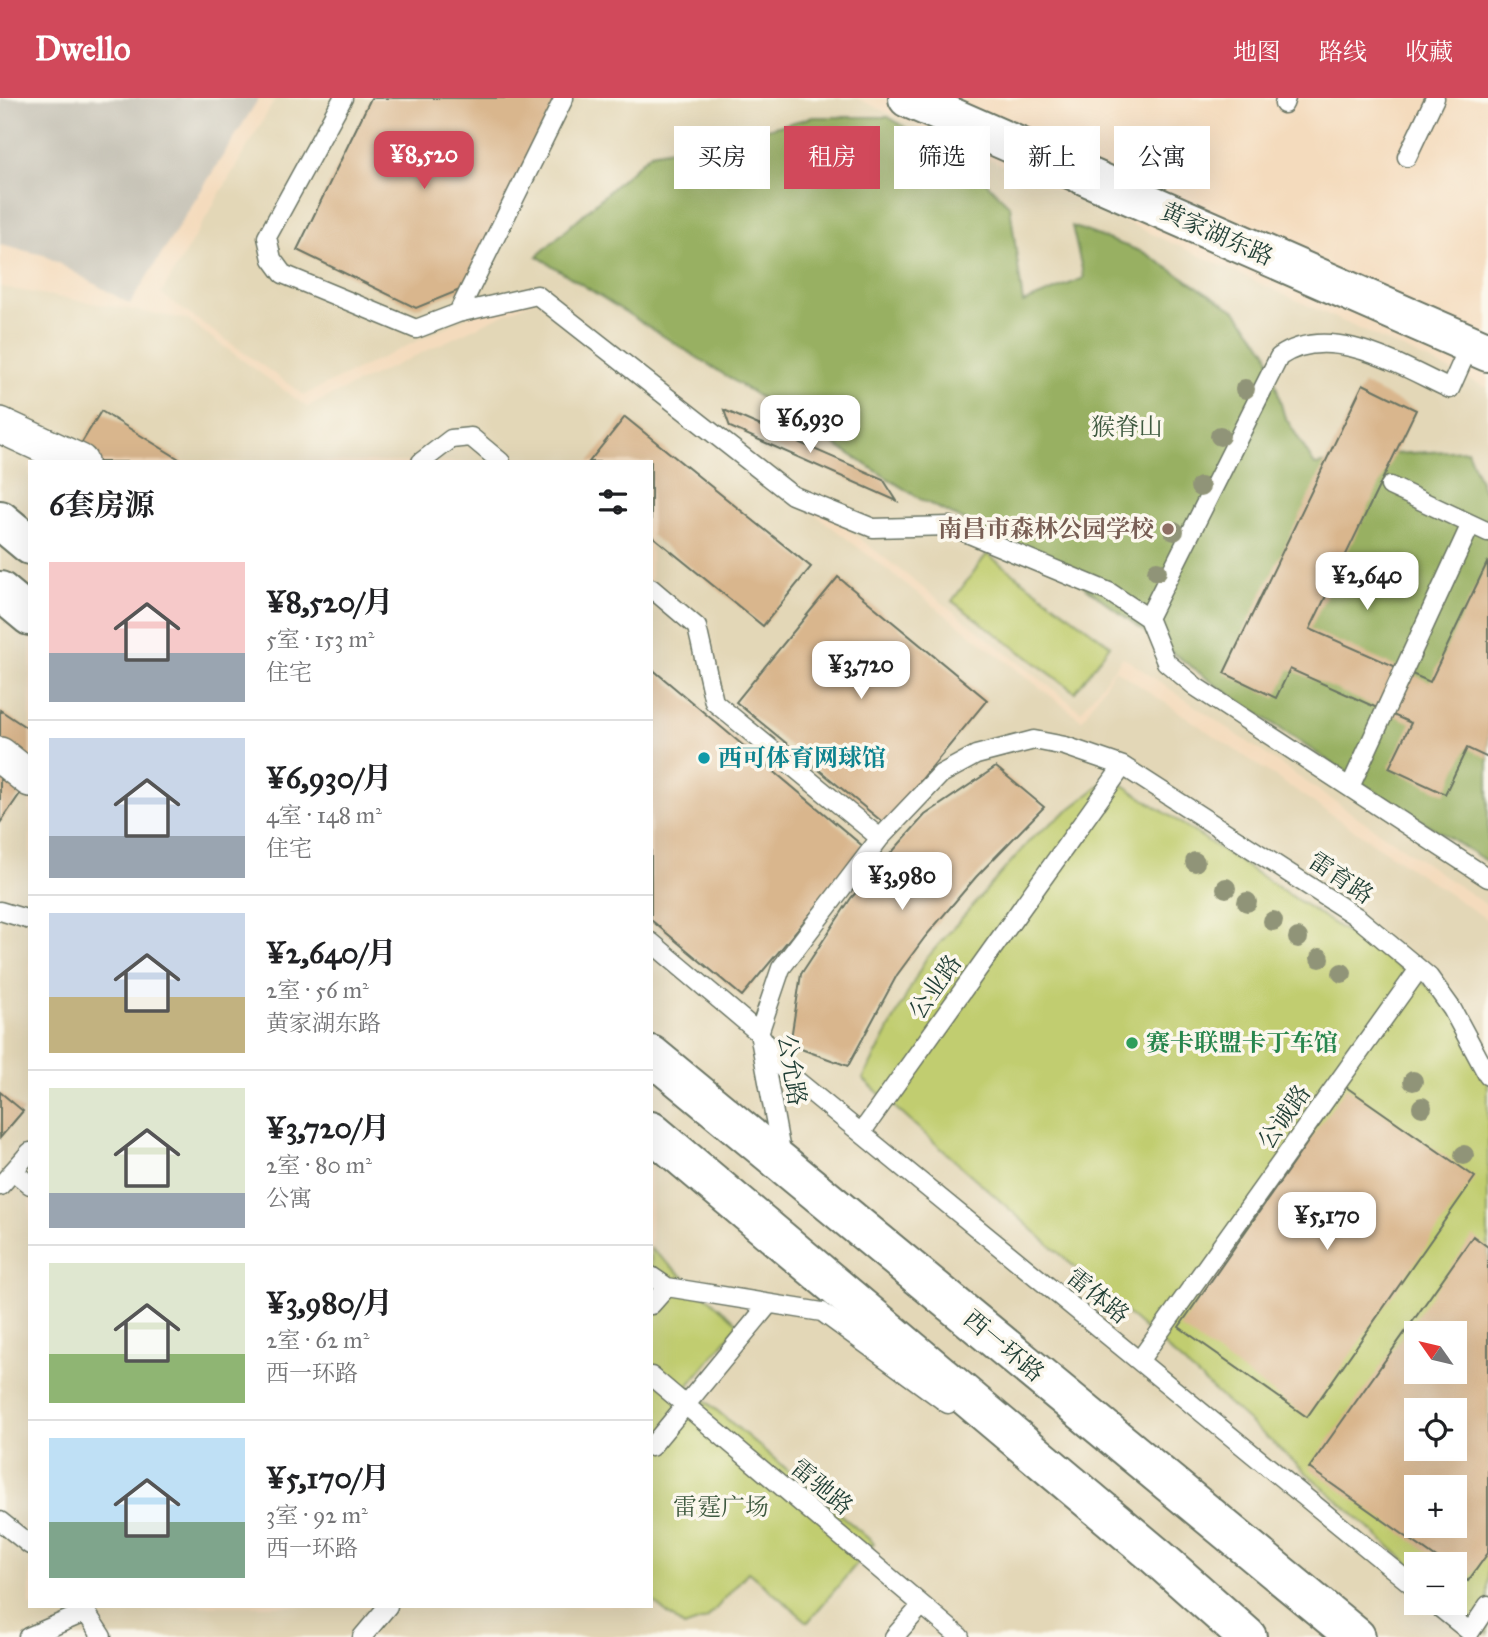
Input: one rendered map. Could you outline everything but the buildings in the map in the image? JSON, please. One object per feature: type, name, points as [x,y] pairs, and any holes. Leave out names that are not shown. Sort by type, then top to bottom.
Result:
[{"type":"main road","name":"黄家湖东路","points":[[908,98],[1479,348]]},
{"type":"main road","points":[[0,520],[28,543]]},
{"type":"main road","points":[[0,591],[28,614]]},
{"type":"main road","name":"西一环路","points":[[653,1057],[1356,1637]]},
{"type":"main road","points":[[653,1133],[1156,1556],[1247,1637]]},
{"type":"street","points":[[0,425],[76,460]]},
{"type":"street","points":[[0,755],[28,777]]},
{"type":"lane","points":[[343,98],[267,237],[272,259],[283,274],[416,330],[457,313],[537,295],[792,495],[873,528],[950,526],[1109,592],[1148,618],[1166,662],[1196,687],[1488,878]]},
{"type":"lane","points":[[457,313],[565,98]]},
{"type":"lane","points":[[1408,157],[1435,98]]},
{"type":"lane","points":[[1148,618],[1279,357],[1293,347],[1318,344],[1349,347],[1386,359],[1450,389],[1479,348]]},
{"type":"lane","points":[[424,460],[451,439],[471,437],[499,460]]},
{"type":"lane","points":[[1390,486],[1488,532]]},
{"type":"lane","points":[[1350,787],[1471,524]]},
{"type":"lane","points":[[653,590],[697,626],[714,702],[880,838]]},
{"type":"lane","name":"公允路","points":[[783,1164],[759,1033],[781,968],[880,838],[941,774],[976,755],[1034,740],[1065,746],[1123,766]]},
{"type":"lane","name":"雷育路","points":[[1123,766],[1357,917],[1429,977],[1452,1009],[1488,1076]]},
{"type":"lane","name":"公业路","points":[[861,1133],[1123,766]]},
{"type":"lane","points":[[0,911],[28,919]]},
{"type":"lane","name":"雷体路","points":[[653,944],[759,1033],[784,1070],[1404,1578]]},
{"type":"lane","name":"公诚路","points":[[1139,1361],[1419,969]]},
{"type":"lane","points":[[0,1186],[28,1154]]},
{"type":"lane","points":[[13,1171],[28,1183]]},
{"type":"lane","points":[[659,1288],[822,1312],[1156,1556]]},
{"type":"lane","points":[[653,1445],[769,1304]]},
{"type":"lane","name":"雷驰路","points":[[653,1378],[960,1637]]},
{"type":"lane","points":[[0,1521],[28,1543]]},
{"type":"lane","points":[[894,1637],[922,1605]]},
{"type":"lane","points":[[1449,1615],[1470,1632],[1488,1605]]},
{"type":"lane","points":[[362,1637],[386,1608]]},
{"type":"lane","points":[[28,1637],[84,1609],[102,1637]]},
{"type":"shaded area","points":[[0,98],[259,98],[130,304],[44,255],[0,245]]},
{"type":"shaded area","name":"南昌市森林公园学校","points":[[276,98],[856,98],[917,126],[894,126],[894,189],[990,189],[990,159],[1004,166],[1004,189],[1054,189],[1488,388],[1488,906],[1123,657],[1081,711],[535,285],[304,395],[161,294]]},
{"type":"shaded area","points":[[0,287],[186,319],[307,407],[536,299],[1082,720],[1115,669],[1488,920],[1488,1637],[0,1637]]},
{"type":"green space","name":"猴脊山","points":[[813,117],[888,117],[903,126],[894,126],[894,189],[990,189],[990,186],[1010,206],[1023,303],[1084,278],[1072,226],[1145,253],[1237,312],[1267,351],[1284,415],[1315,465],[1392,454],[1467,450],[1488,500],[1488,862],[1355,779],[1213,683],[1056,565],[922,500],[537,256],[651,153],[674,149],[674,189],[770,189],[770,128]]},
{"type":"green space","points":[[987,554],[1110,645],[1075,692],[952,601]]},
{"type":"green space","points":[[1111,777],[1452,1002],[1488,1059],[1488,1634],[1467,1615],[1467,1552],[1404,1552],[1404,1559],[863,1079],[925,960],[1031,839]]},
{"type":"green space","name":"雷霆广场","points":[[653,1251],[739,1324],[688,1386],[874,1543],[808,1622],[748,1572],[707,1619],[684,1627],[653,1602]]},
{"type":"place","name":"南昌市森林公园学校","points":[[1168,529]]},
{"type":"place","name":"西可体育网球馆","points":[[704,758]]},
{"type":"place","name":"赛卡联盟卡丁车馆","points":[[1132,1043]]}]
